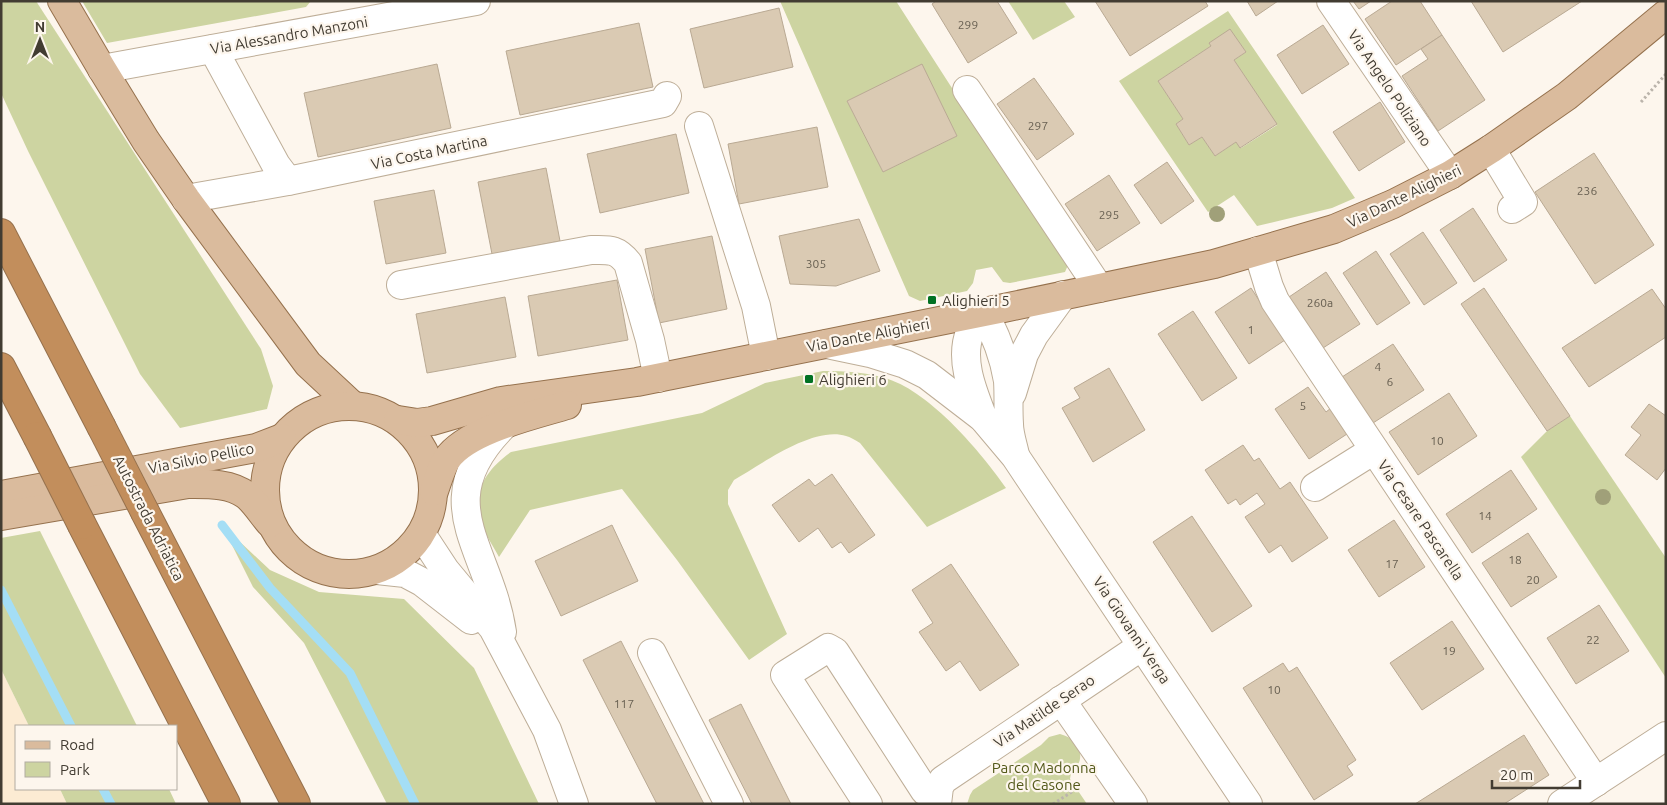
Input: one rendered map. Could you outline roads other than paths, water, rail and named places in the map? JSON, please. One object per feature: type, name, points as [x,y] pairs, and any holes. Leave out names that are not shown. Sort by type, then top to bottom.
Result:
[{"type":"highway","name":"Autostrada Adriatica","points":[[1,233],[296,804]]},
{"type":"highway","points":[[1,367],[226,804]]},
{"type":"main road","points":[[62,1],[146,141],[186,199],[308,364],[352,405]]},
{"type":"main road","name":"Via Dante Alighieri","points":[[398,420],[417,423],[432,421],[501,401],[648,380],[827,344],[1214,264],[1334,229],[1392,204],[1450,175],[1491,149],[1567,96],[1666,14]]},
{"type":"main road","points":[[302,419],[308,401],[310,378],[308,364]]},
{"type":"main road","name":"Via Dante Alighieri","points":[[434,491],[442,466],[453,451],[463,444],[504,424],[648,380]]},
{"type":"main road","points":[[352,405],[376,409],[398,420],[413,434],[424,450],[431,466],[434,491],[431,514],[422,535],[402,556],[377,570],[353,574],[328,572],[305,562],[286,546],[272,526],[265,504],[265,480],[270,458],[282,438],[302,419],[327,408],[352,405]]},
{"type":"main road","name":"Via Silvio Pellico","points":[[1,495],[256,448],[282,438]]},
{"type":"main road","name":"Via Silvio Pellico","points":[[1,516],[194,484],[215,484],[233,488],[247,496],[272,526]]},
{"type":"street","name":"Via Alessandro Manzoni","points":[[102,69],[213,49],[348,13],[476,1]]},
{"type":"street","name":"Via Angelo Poliziano","points":[[1331,1],[1450,175]]},
{"type":"street","points":[[213,49],[276,166],[288,181]]},
{"type":"street","points":[[967,90],[1099,288]]},
{"type":"street","name":"Via Costa Martina","points":[[186,199],[288,181],[664,102],[667,96]]},
{"type":"street","points":[[700,126],[756,306],[766,356]]},
{"type":"street","points":[[1491,149],[1523,202],[1512,209]]},
{"type":"street","points":[[401,286],[591,250],[612,250],[621,254],[628,263],[650,340],[648,380]]},
{"type":"street","name":"Via Cesare Pascarella","points":[[1258,251],[1268,287],[1275,301],[1596,782]]},
{"type":"street","name":"Via Giovanni Verga","points":[[1010,402],[1024,354],[1034,335],[1062,295]]},
{"type":"street","name":"Via Giovanni Verga","points":[[983,418],[967,370],[966,346],[970,331],[983,312],[994,331],[1002,355],[1010,402],[1009,424],[1015,456]]},
{"type":"street","name":"Via Giovanni Verga","points":[[827,344],[870,353],[905,364],[927,375],[983,418],[1015,456],[1248,804]]},
{"type":"street","points":[[504,424],[483,448],[469,473],[465,493],[465,512],[470,532],[500,618],[504,648]]},
{"type":"street","points":[[1315,488],[1374,450]]},
{"type":"street","points":[[422,535],[445,570],[493,628],[547,730],[574,804]]},
{"type":"street","points":[[377,570],[406,573],[422,582],[446,599],[504,648]]},
{"type":"street","name":"Via Matilde Serao","points":[[937,800],[938,787],[943,780],[1142,646]]},
{"type":"street","points":[[868,804],[785,675],[828,648],[835,652],[925,791],[937,800]]},
{"type":"street","points":[[652,653],[729,804]]},
{"type":"street","points":[[1062,700],[1133,804]]},
{"type":"street","points":[[1562,804],[1666,736]]},
{"type":"waterway","points":[[222,525],[270,588],[350,673],[415,804]]},
{"type":"waterway","points":[[1,590],[70,725]]},
{"type":"waterway","points":[[104,790],[111,804]]},
{"type":"place","name":"Alighieri 5","points":[[932,300]]},
{"type":"place","name":"Alighieri 6","points":[[809,379]]},
{"type":"park label","name":"Parco Madonna del Casone","points":[[1044,776]]}]
